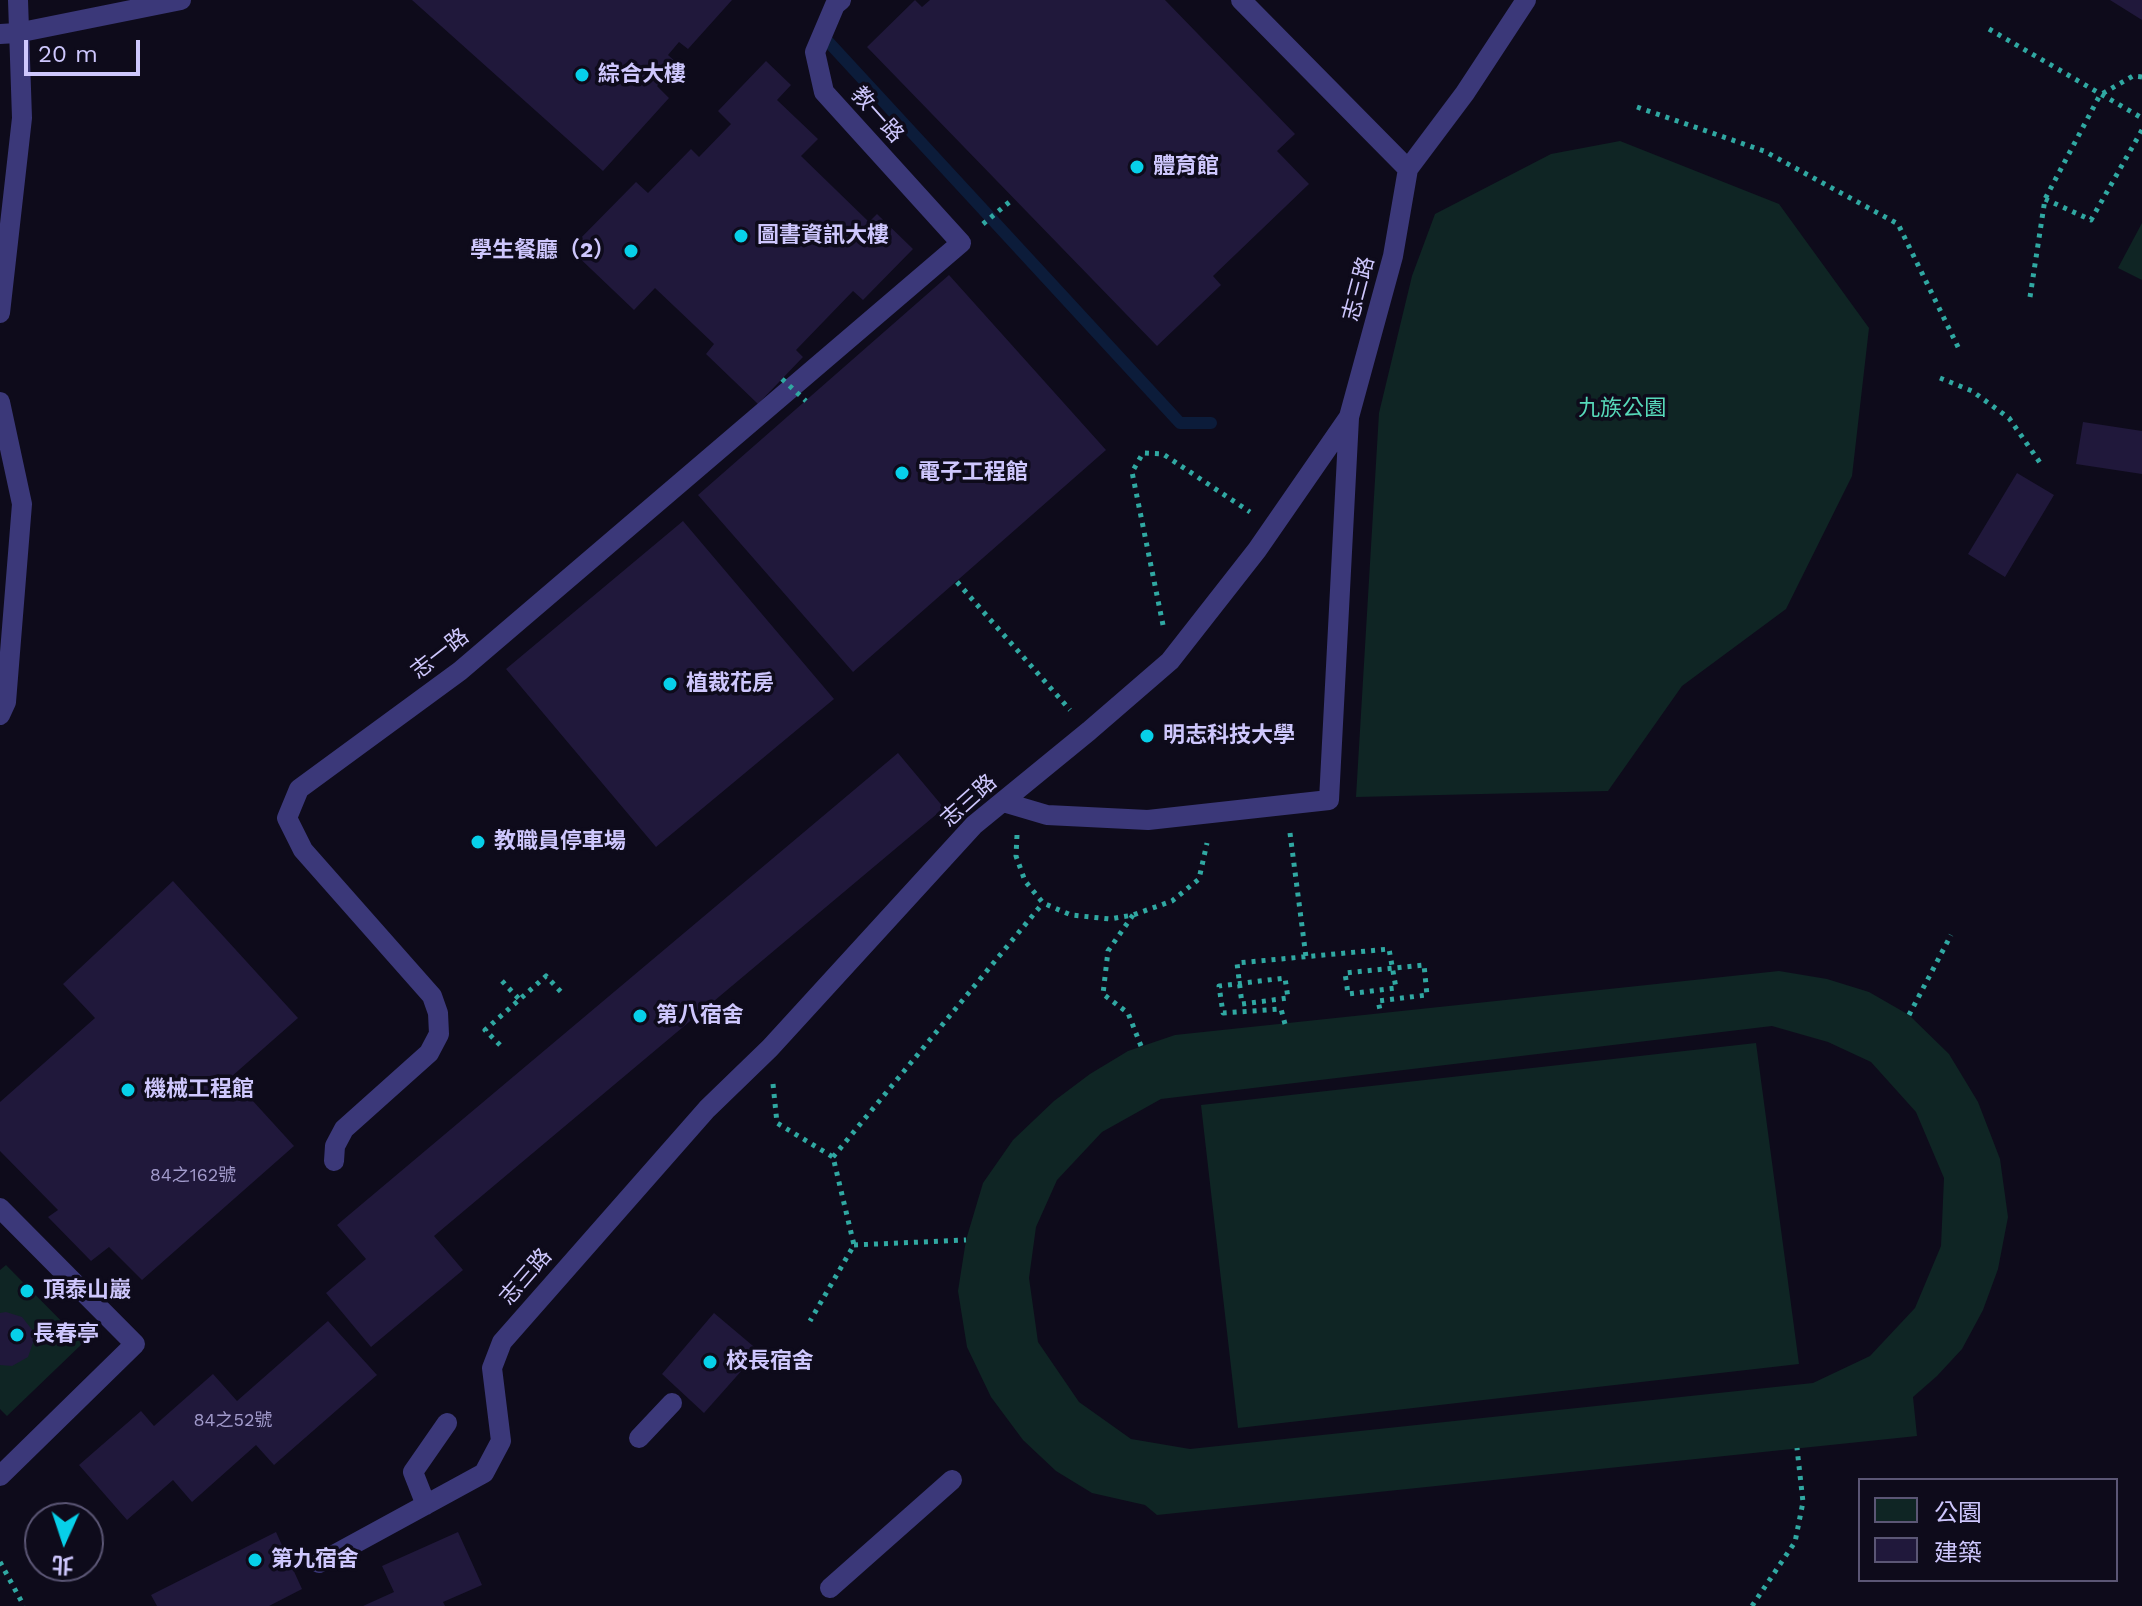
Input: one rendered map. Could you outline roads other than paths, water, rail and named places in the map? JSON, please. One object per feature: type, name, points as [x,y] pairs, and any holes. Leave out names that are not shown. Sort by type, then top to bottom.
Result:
[{"type":"lane","points":[[0,313],[22,118],[9,33],[18,0]]},
{"type":"lane","points":[[9,33],[181,0]]},
{"type":"lane","name":"教一路","points":[[841,0],[835,5],[815,52],[824,92],[961,243]]},
{"type":"lane","points":[[1241,0],[1408,169],[1465,93],[1526,0]]},
{"type":"lane","name":"志三路","points":[[319,1563],[484,1473],[501,1441],[492,1368],[502,1342],[707,1109],[770,1048],[974,825],[1010,804],[1170,661],[1273,527],[1349,417],[1393,256],[1408,169]]},
{"type":"lane","name":"志一路","points":[[334,1161],[335,1146],[344,1129],[429,1053],[439,1034],[438,1013],[432,996],[303,850],[287,818],[299,789],[460,671],[961,243]]},
{"type":"lane","points":[[0,402],[22,504],[6,702],[0,715]]},
{"type":"lane","points":[[1010,804],[1047,815],[1148,820],[1329,800],[1349,417]]},
{"type":"lane","points":[[0,1208],[135,1344],[0,1476]]},
{"type":"lane","points":[[639,1438],[672,1403]]},
{"type":"lane","points":[[426,1505],[413,1472],[447,1423]]},
{"type":"lane","points":[[830,1588],[952,1480]]},
{"type":"waterway","points":[[822,35],[1180,423],[1211,423]]},
{"type":"place","name":"綜合大樓","points":[[582,75]]},
{"type":"place","name":"體育館","points":[[1137,167]]},
{"type":"place","name":"圖書資訊大樓","points":[[741,236]]},
{"type":"place","name":"學生餐廳（2）","points":[[631,251]]},
{"type":"place","name":"電子工程館","points":[[902,473]]},
{"type":"place","name":"植裁花房","points":[[670,684]]},
{"type":"place","name":"明志科技大學","points":[[1147,736]]},
{"type":"place","name":"教職員停車場","points":[[478,842]]},
{"type":"place","name":"第八宿舍","points":[[640,1016]]},
{"type":"place","name":"機械工程館","points":[[128,1090]]},
{"type":"place","name":"頂泰山巖","points":[[27,1291]]},
{"type":"place","name":"長春亭","points":[[17,1335]]},
{"type":"place","name":"校長宿舍","points":[[710,1362]]},
{"type":"place","name":"第九宿舍","points":[[255,1560]]},
{"type":"park label","name":"九族公園","points":[[1622,409]]}]
